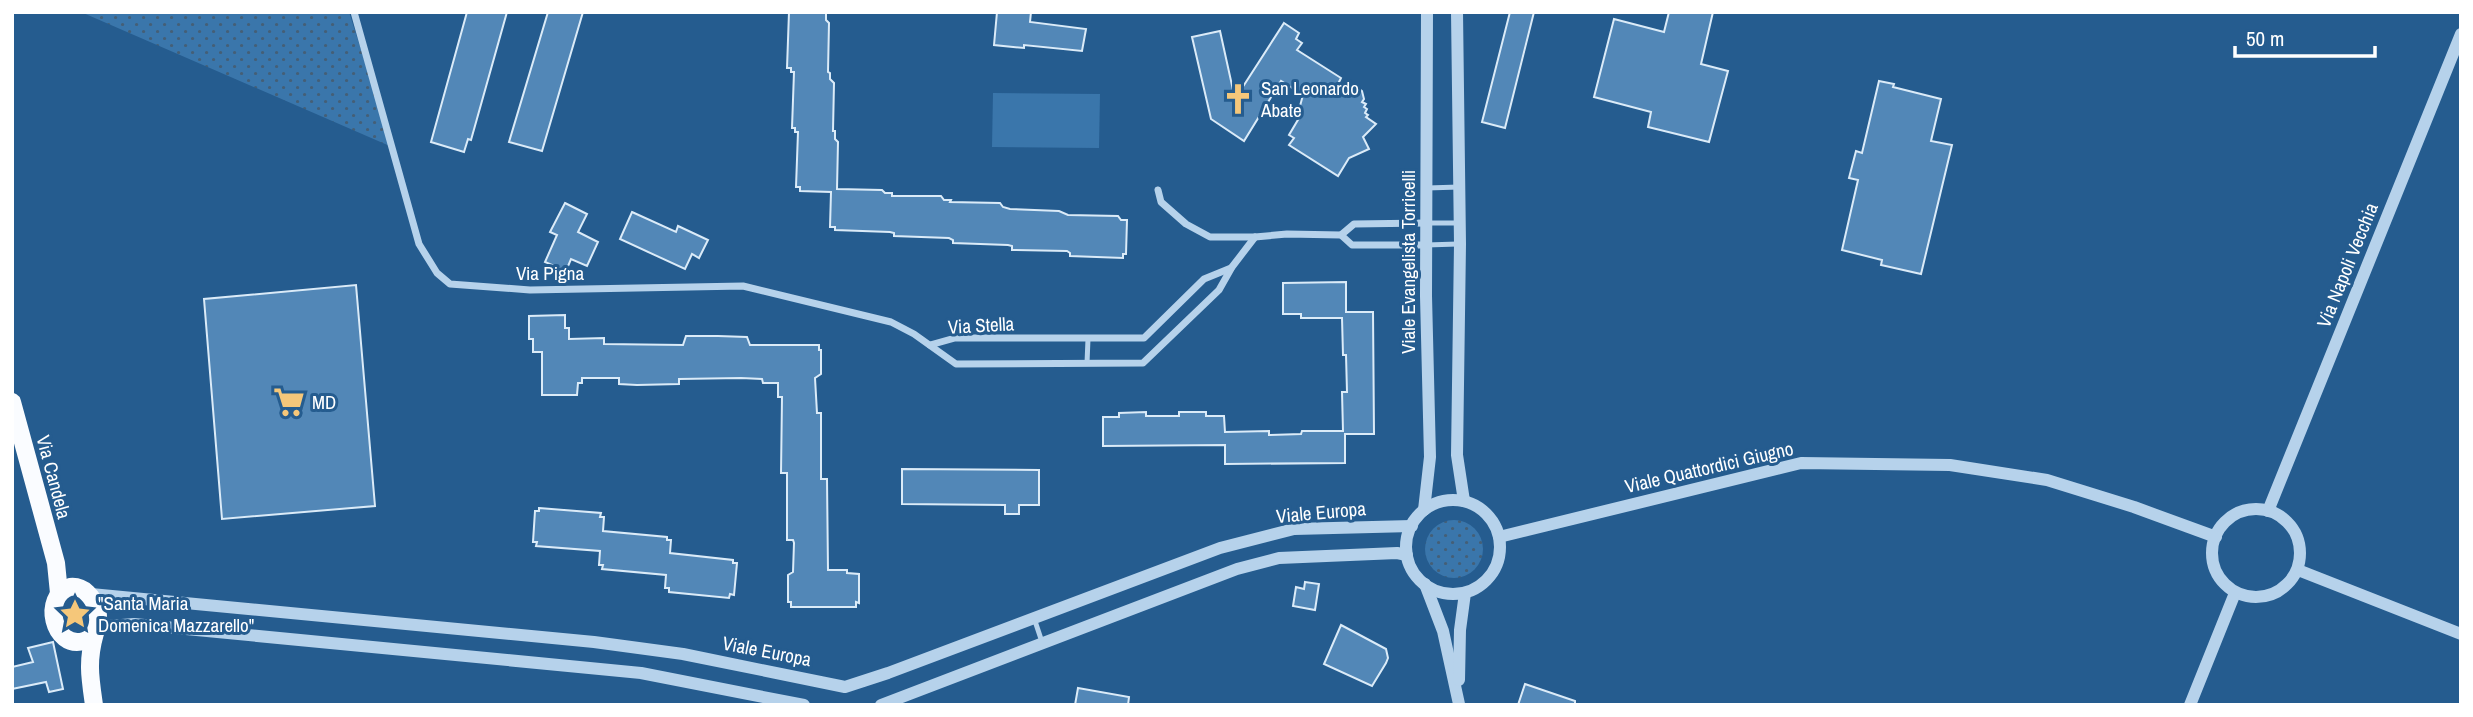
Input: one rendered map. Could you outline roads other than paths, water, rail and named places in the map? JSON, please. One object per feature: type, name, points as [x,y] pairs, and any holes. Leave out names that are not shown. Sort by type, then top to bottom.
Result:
[{"type":"main road","name":"Via Candela","points":[[12,402],[55,563],[59,593],[54,609],[55,622],[61,634],[72,640],[88,666]]},
{"type":"main road","name":"Via Candela","points":[[55,563],[83,590],[97,617],[88,666],[94,705]]},
{"type":"main road","points":[[59,593],[65,589],[83,590]]},
{"type":"main road","points":[[72,640],[83,641],[96,630]]},
{"type":"street","name":"Via Pigna","points":[[354,12],[419,244],[437,273],[450,284],[530,290],[743,286],[891,322],[930,345]]},
{"type":"street","name":"Viale Evangelista Torricelli","points":[[1424,510],[1430,457],[1426,244],[1427,12]]},
{"type":"street","points":[[1457,12],[1460,223],[1457,455],[1464,501]]},
{"type":"street","name":"Via Napoli Vecchia","points":[[2268,511],[2461,34]]},
{"type":"street","points":[[1158,190],[1161,202],[1186,224],[1210,237],[1341,234],[1354,224],[1426,223]]},
{"type":"street","points":[[1341,234],[1352,245],[1426,244]]},
{"type":"street","name":"Via Stella","points":[[930,345],[956,364],[1143,363],[1219,290],[1232,267],[1255,237]]},
{"type":"street","name":"Via Stella","points":[[930,345],[955,338],[1144,338],[1204,279],[1232,267]]},
{"type":"street","name":"Viale Quattordici Giugno","points":[[1499,537],[1801,463],[1950,465],[2047,480],[2216,537]]},
{"type":"street","points":[[1464,501],[1479,507],[1490,518],[1499,537],[1498,562],[1491,576],[1465,593],[1437,591],[1417,576],[1407,555],[1412,526],[1424,510],[1436,503],[1464,501]]},
{"type":"street","points":[[2245,510],[2268,511],[2278,515],[2294,529],[2301,549],[2298,570],[2282,590],[2271,595],[2259,598],[2235,593],[2218,576],[2214,566],[2212,554],[2216,537],[2225,522],[2234,515],[2245,510]]},
{"type":"street","name":"Viale Europa","points":[[83,590],[594,642],[683,654],[845,687],[1220,548],[1294,529],[1412,526]]},
{"type":"street","points":[[881,705],[1247,566],[1279,558],[1397,553],[1407,555]]},
{"type":"street","points":[[2298,570],[2461,634]]},
{"type":"street","points":[[1425,584],[1444,631],[1459,704]]},
{"type":"street","points":[[1459,704],[1460,630],[1465,593]]},
{"type":"street","points":[[2190,705],[2235,593]]},
{"type":"street","points":[[96,630],[134,624],[641,673],[804,705]]},
{"type":"lane","points":[[1426,188],[1459,187]]},
{"type":"lane","points":[[1426,223],[1460,223]]},
{"type":"lane","points":[[1426,244],[1460,244]]},
{"type":"lane","points":[[1087,363],[1088,339]]},
{"type":"lane","points":[[1034,618],[1042,643]]},
{"type":"place","name":"San Leonardo Abate","points":[[1238,99]]},
{"type":"place","name":"MD","points":[[289,402]]},
{"type":"place","name":"\"Santa Maria Domenica Mazzarello\"","points":[[75,614]]}]
